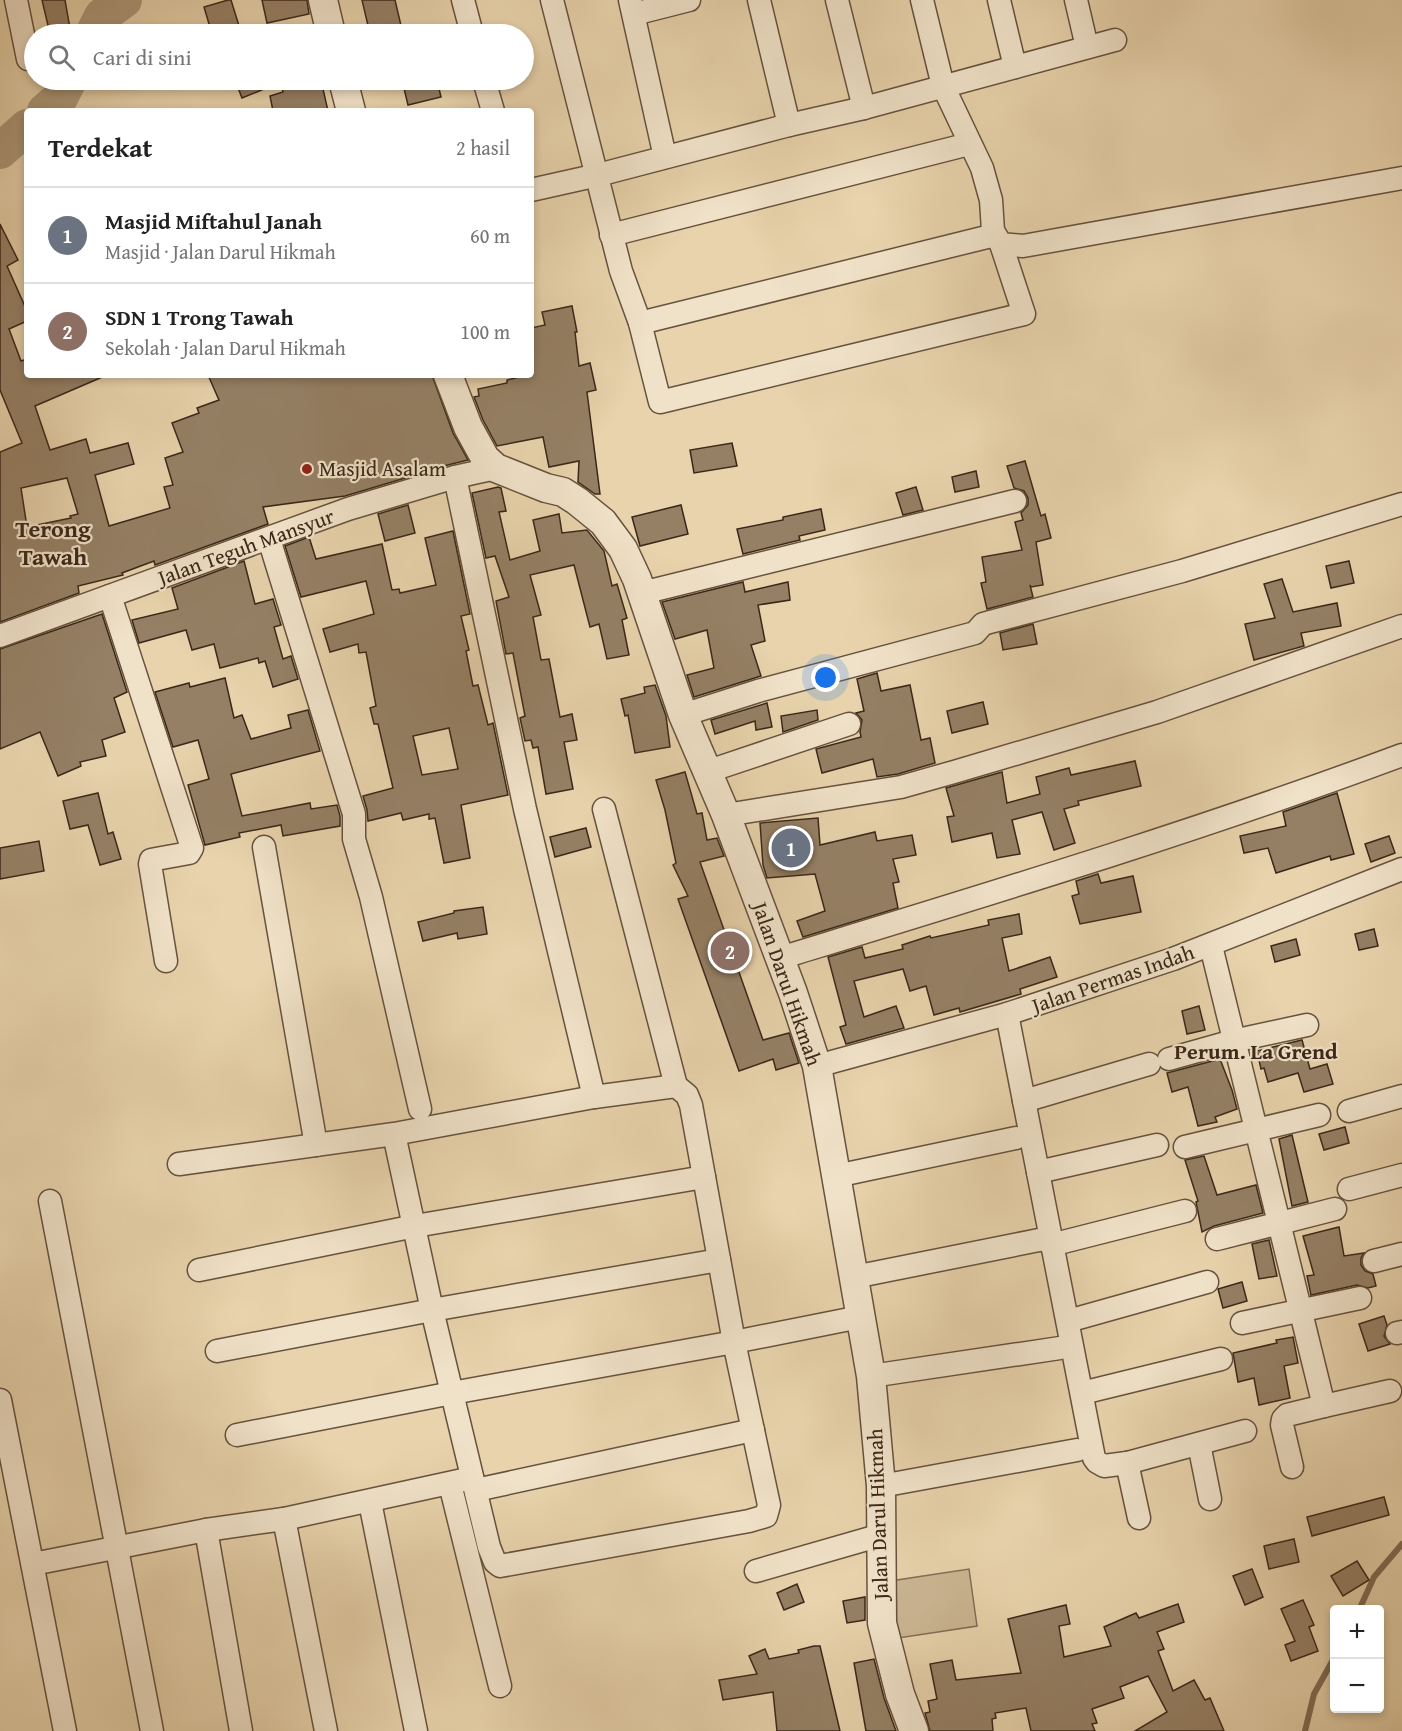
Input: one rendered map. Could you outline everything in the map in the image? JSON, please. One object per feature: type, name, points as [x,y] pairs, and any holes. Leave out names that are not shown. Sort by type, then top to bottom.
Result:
[{"type":"street","points":[[16,0],[24,39]]},
{"type":"street","points":[[323,0],[329,24]]},
{"type":"street","points":[[463,0],[469,24]]},
{"type":"street","points":[[552,0],[621,271],[640,323],[660,402],[1024,314],[998,240],[987,183],[943,86],[922,0]]},
{"type":"street","points":[[665,157],[632,7],[689,0]]},
{"type":"street","points":[[759,0],[789,125]]},
{"type":"street","points":[[837,0],[864,108]]},
{"type":"street","points":[[999,0],[1015,67]]},
{"type":"street","points":[[1076,0],[1088,47]]},
{"type":"street","points":[[534,189],[598,176],[789,125],[864,108],[1115,40]]},
{"type":"street","points":[[346,90],[350,108]]},
{"type":"street","points":[[487,90],[492,108]]},
{"type":"street","points":[[612,235],[969,144]]},
{"type":"street","points":[[640,323],[998,240],[1023,246],[1402,178]]},
{"type":"street","points":[[449,378],[473,436],[485,458],[496,468]]},
{"type":"street","name":"Jalan Teguh Mansyur","points":[[0,636],[348,509],[455,477],[496,468]]},
{"type":"street","name":"Jalan Darul Hikmah","points":[[496,468],[546,488],[563,492],[591,511],[614,535],[623,549],[642,594],[683,715],[726,815],[780,958],[817,1066],[871,1376],[881,1486],[882,1623],[900,1695],[914,1731]]},
{"type":"street","points":[[455,477],[525,809],[594,1097]]},
{"type":"street","points":[[642,594],[1015,501]]},
{"type":"street","points":[[683,715],[758,691],[975,633],[983,624],[1182,571],[1402,504]]},
{"type":"street","points":[[269,539],[354,814],[354,839],[371,897],[420,1109]]},
{"type":"street","points":[[110,596],[192,848],[189,853],[151,860],[150,864],[166,961]]},
{"type":"street","points":[[726,815],[901,787],[1157,712],[1402,626]]},
{"type":"street","points":[[706,772],[849,723]]},
{"type":"street","points":[[780,958],[1101,860],[1294,795],[1402,755]]},
{"type":"street","points":[[394,1134],[432,1310],[474,1484],[492,1557],[500,1566],[760,1519],[766,1516],[769,1505],[734,1342],[691,1105],[687,1095],[676,1086],[604,809]]},
{"type":"street","points":[[264,847],[316,1145]]},
{"type":"street","name":"Jalan Permas Indah","points":[[817,1066],[1007,1014],[1210,946],[1402,868]]},
{"type":"street","points":[[1210,946],[1324,1406]]},
{"type":"street","points":[[1007,1014],[1038,1172],[1045,1243],[1068,1321],[1094,1458],[1104,1466],[1127,1462],[1245,1431]]},
{"type":"street","points":[[1024,1101],[1233,1041],[1307,1025]]},
{"type":"street","points":[[180,1164],[394,1134],[594,1097],[676,1086]]},
{"type":"street","points":[[1349,1111],[1402,1096]]},
{"type":"street","points":[[1185,1147],[1319,1115]]},
{"type":"street","points":[[836,1176],[1016,1138]]},
{"type":"street","points":[[1038,1172],[1157,1145]]},
{"type":"street","points":[[1349,1189],[1402,1175]]},
{"type":"street","points":[[199,1270],[415,1226],[704,1177]]},
{"type":"street","points":[[50,1201],[152,1731]]},
{"type":"street","points":[[1217,1239],[1335,1209]]},
{"type":"street","points":[[854,1277],[1045,1243],[1185,1211]]},
{"type":"street","points":[[1374,1261],[1402,1254]]},
{"type":"street","points":[[217,1351],[432,1310],[719,1260]]},
{"type":"street","points":[[1068,1321],[1207,1282]]},
{"type":"street","points":[[1242,1323],[1360,1298]]},
{"type":"street","points":[[237,1435],[860,1317]]},
{"type":"street","points":[[871,1376],[1060,1348]]},
{"type":"street","points":[[1082,1393],[1221,1359]]},
{"type":"street","points":[[1292,1467],[1282,1425],[1287,1415],[1390,1390]]},
{"type":"street","points":[[0,1400],[65,1731]]},
{"type":"street","points":[[33,1564],[206,1530],[370,1502],[450,1484],[474,1484],[753,1430]]},
{"type":"street","points":[[1199,1444],[1210,1499]]},
{"type":"street","points":[[881,1486],[1077,1450]]},
{"type":"street","points":[[1127,1462],[1138,1518]]},
{"type":"street","points":[[450,1484],[500,1686]]},
{"type":"street","points":[[370,1502],[416,1731]]},
{"type":"street","points":[[284,1518],[326,1731]]},
{"type":"street","points":[[206,1530],[241,1731]]},
{"type":"street","points":[[756,1571],[881,1535]]},
{"type":"shaded area","points":[[969,1569],[977,1626],[892,1639],[884,1582]]},
{"type":"building","points":[[42,0],[65,0],[69,24],[48,24]]},
{"type":"building","points":[[231,0],[238,24],[209,24],[204,7]]},
{"type":"building","points":[[262,0],[307,0],[309,14],[267,23]]},
{"type":"building","points":[[362,0],[395,0],[401,24],[368,24]]},
{"type":"building","points":[[239,90],[262,90],[242,98]]},
{"type":"building","points":[[283,90],[323,90],[327,108],[272,108],[270,96],[283,92]]},
{"type":"building","points":[[404,90],[439,90],[441,97],[408,105]]},
{"type":"building","points":[[0,224],[18,260],[7,266],[24,304],[24,322],[9,329],[21,361],[24,360],[24,378],[100,378],[35,406],[50,450],[86,439],[90,453],[128,443],[134,464],[95,475],[109,526],[170,508],[164,487],[173,485],[165,458],[183,452],[172,423],[199,413],[197,408],[219,400],[209,378],[433,378],[453,433],[468,460],[411,474],[412,476],[345,496],[263,507],[268,524],[155,565],[154,561],[122,573],[123,575],[78,586],[79,593],[0,622],[0,452],[22,443],[0,390]],"holes":[[[67,478],[78,514],[70,516],[71,518],[27,527],[21,488]]]},
{"type":"building","points":[[572,306],[577,332],[575,332],[579,366],[590,363],[596,390],[587,392],[600,494],[595,494],[578,482],[579,461],[549,467],[543,437],[497,446],[474,397],[479,396],[478,389],[507,383],[507,380],[516,378],[534,378],[534,327],[545,325],[542,312]]},
{"type":"building","points":[[732,443],[737,466],[694,473],[690,450]]},
{"type":"building","points":[[1025,461],[1041,516],[1045,514],[1051,538],[1036,542],[1043,585],[1031,587],[1030,585],[1033,597],[987,609],[981,583],[986,582],[982,557],[1022,550],[1015,522],[1023,520],[1021,513],[1028,505],[1028,498],[1024,491],[1014,488],[1007,466]]},
{"type":"building","points":[[976,471],[979,487],[955,492],[952,477]]},
{"type":"building","points":[[916,487],[923,510],[903,515],[896,493]]},
{"type":"building","points":[[501,488],[506,511],[499,512],[510,560],[540,551],[533,520],[559,514],[562,533],[587,530],[604,551],[612,586],[617,584],[627,618],[622,620],[629,655],[607,659],[599,624],[590,627],[574,565],[530,575],[541,615],[533,617],[541,660],[549,659],[560,717],[572,714],[577,740],[564,742],[573,789],[546,794],[538,747],[533,748],[531,740],[525,741],[520,718],[525,716],[513,653],[506,654],[496,601],[509,597],[495,556],[486,558],[472,493]]},
{"type":"building","points":[[408,505],[415,533],[385,541],[378,514]]},
{"type":"building","points":[[681,505],[688,534],[640,546],[632,517]]},
{"type":"building","points":[[821,509],[825,530],[799,536],[800,540],[743,554],[737,529],[783,520],[783,517]]},
{"type":"building","points":[[453,531],[470,614],[461,616],[469,650],[466,651],[473,686],[478,685],[488,725],[493,723],[508,795],[461,805],[470,858],[444,863],[435,818],[429,819],[429,814],[403,820],[401,813],[368,821],[363,796],[393,788],[378,724],[374,724],[370,708],[376,706],[366,652],[359,653],[358,644],[330,652],[323,629],[374,614],[366,581],[301,597],[285,546],[309,537],[316,559],[382,544],[392,590],[399,589],[400,593],[436,585],[425,538]],"holes":[[[449,728],[458,769],[422,775],[413,736]]]},
{"type":"building","points":[[244,561],[255,604],[273,599],[281,625],[274,627],[283,659],[291,656],[298,679],[273,687],[265,661],[259,663],[258,658],[220,668],[214,644],[192,650],[186,630],[139,643],[132,620],[178,609],[172,588]]},
{"type":"building","points":[[1349,561],[1354,583],[1331,588],[1326,566]]},
{"type":"building","points":[[1282,579],[1293,612],[1337,603],[1341,626],[1301,633],[1304,646],[1254,660],[1245,624],[1275,618],[1264,584]]},
{"type":"building","points":[[743,582],[745,592],[788,582],[790,600],[758,605],[765,641],[751,645],[761,676],[694,697],[687,675],[714,668],[707,630],[675,639],[662,602]]},
{"type":"building","points":[[102,614],[127,692],[114,698],[125,732],[102,740],[106,756],[80,762],[81,766],[58,776],[40,732],[0,749],[0,649]]},
{"type":"building","points":[[1033,624],[1037,644],[1003,650],[1000,633]]},
{"type":"building","points":[[877,673],[881,691],[910,685],[921,740],[930,738],[935,763],[898,774],[877,777],[873,759],[822,773],[816,749],[861,737],[862,720],[856,713],[864,711],[857,679]]},
{"type":"building","points":[[225,678],[234,718],[242,715],[251,739],[291,728],[288,715],[308,710],[320,751],[231,774],[242,816],[310,803],[311,809],[337,805],[340,826],[283,836],[281,825],[239,833],[240,837],[205,845],[188,785],[209,779],[198,740],[173,747],[155,692],[189,683],[190,687]]},
{"type":"building","points":[[655,685],[666,716],[670,747],[635,753],[628,715],[625,716],[621,699],[645,693],[644,687]]},
{"type":"building","points":[[983,702],[988,724],[952,733],[947,711]]},
{"type":"building","points":[[767,703],[772,727],[756,730],[755,721],[715,734],[711,720]]},
{"type":"building","points":[[817,710],[818,720],[783,732],[781,716]]},
{"type":"building","points":[[1135,761],[1141,786],[1078,801],[1079,805],[1064,809],[1075,843],[1054,850],[1042,812],[1012,820],[1020,854],[997,858],[992,833],[952,842],[947,817],[954,816],[946,788],[1002,772],[1007,803],[1040,794],[1036,777],[1069,768],[1071,775]]},
{"type":"building","points":[[685,772],[697,814],[702,813],[707,840],[717,838],[724,856],[700,862],[763,1040],[789,1033],[799,1063],[776,1070],[773,1059],[739,1071],[678,899],[688,896],[673,865],[676,863],[656,780]]},
{"type":"building","points":[[98,793],[108,834],[113,832],[121,859],[100,865],[88,825],[70,829],[63,801]]},
{"type":"building","points":[[1337,793],[1354,854],[1331,860],[1330,856],[1276,873],[1268,848],[1244,853],[1240,836],[1286,826],[1283,812]]},
{"type":"building","points":[[818,818],[820,845],[875,832],[877,841],[912,835],[916,855],[893,859],[899,882],[893,883],[898,908],[803,937],[797,921],[825,911],[815,874],[767,878],[763,865],[760,823]]},
{"type":"building","points":[[586,828],[591,847],[555,857],[550,837]]},
{"type":"building","points":[[1389,836],[1395,853],[1371,862],[1365,844]]},
{"type":"building","points":[[39,841],[44,871],[0,879],[0,848]]},
{"type":"building","points":[[1098,874],[1101,883],[1133,876],[1141,912],[1080,924],[1072,896],[1079,894],[1076,881]]},
{"type":"building","points":[[483,907],[487,934],[458,939],[457,933],[423,941],[418,922],[454,913],[454,911]]},
{"type":"building","points":[[1019,914],[1022,934],[1002,938],[1009,971],[1050,957],[1057,977],[1020,989],[1021,994],[960,1012],[959,1008],[934,1015],[926,986],[910,991],[903,969],[854,981],[864,1017],[896,1006],[904,1028],[846,1044],[840,1027],[846,1025],[828,957],[862,947],[865,958],[903,949],[902,945],[930,936],[931,938],[989,925],[988,920]]},
{"type":"building","points":[[1374,929],[1378,946],[1359,950],[1355,934]]},
{"type":"building","points":[[1296,939],[1300,955],[1275,962],[1271,946]]},
{"type":"building","points":[[1199,1006],[1205,1030],[1187,1034],[1182,1011]]},
{"type":"building","points":[[1302,1040],[1310,1069],[1327,1064],[1333,1084],[1304,1092],[1298,1073],[1268,1082],[1264,1068],[1261,1069],[1257,1051]]},
{"type":"building","points":[[1220,1059],[1237,1109],[1215,1117],[1217,1122],[1198,1126],[1188,1087],[1172,1092],[1167,1073]]},
{"type":"building","points":[[1345,1127],[1349,1143],[1324,1150],[1319,1134]]},
{"type":"building","points":[[1292,1135],[1308,1202],[1292,1206],[1279,1139]]},
{"type":"building","points":[[1204,1156],[1217,1195],[1256,1185],[1263,1213],[1214,1226],[1202,1232],[1196,1202],[1198,1201],[1185,1160]]},
{"type":"building","points":[[1339,1227],[1344,1256],[1364,1253],[1361,1265],[1365,1271],[1373,1274],[1376,1286],[1368,1288],[1357,1285],[1311,1295],[1307,1276],[1314,1275],[1303,1236]]},
{"type":"building","points":[[1269,1240],[1277,1276],[1259,1279],[1252,1244]]},
{"type":"building","points":[[1242,1282],[1247,1301],[1223,1308],[1218,1289]]},
{"type":"building","points":[[1384,1316],[1387,1325],[1384,1336],[1390,1344],[1368,1351],[1359,1324]]},
{"type":"building","points":[[1293,1337],[1298,1363],[1284,1366],[1290,1398],[1259,1405],[1254,1378],[1238,1382],[1233,1353]]},
{"type":"building","points":[[1384,1497],[1389,1515],[1312,1536],[1307,1517]]},
{"type":"building","points":[[1294,1539],[1299,1562],[1269,1569],[1264,1546]]},
{"type":"building","points":[[1357,1561],[1369,1580],[1343,1596],[1331,1576]]},
{"type":"building","points":[[1252,1569],[1263,1597],[1245,1605],[1233,1576]]},
{"type":"building","points":[[797,1584],[804,1602],[784,1610],[777,1593]]},
{"type":"building","points":[[865,1597],[865,1620],[847,1623],[843,1601]]},
{"type":"building","points":[[1303,1600],[1314,1625],[1309,1627],[1318,1651],[1291,1661],[1285,1645],[1295,1641],[1281,1609]]},
{"type":"building","points":[[1178,1604],[1184,1622],[1157,1632],[1164,1649],[1158,1651],[1173,1691],[1194,1680],[1205,1700],[1210,1698],[1224,1731],[1135,1731],[1167,1712],[1148,1676],[1120,1687],[1124,1698],[1092,1709],[1097,1723],[1092,1724],[1095,1731],[1031,1731],[1026,1708],[995,1713],[996,1718],[992,1719],[993,1731],[930,1731],[925,1713],[930,1712],[928,1701],[937,1699],[930,1664],[952,1660],[956,1680],[1021,1673],[1008,1619],[1066,1605],[1070,1624],[1059,1626],[1064,1657],[1111,1646],[1104,1627],[1136,1613],[1139,1618]]},
{"type":"building","points":[[820,1646],[840,1731],[777,1731],[773,1692],[723,1700],[719,1680],[757,1674],[749,1656],[765,1649],[769,1659],[799,1653],[798,1650]]},
{"type":"building","points":[[874,1659],[884,1698],[896,1731],[866,1731],[854,1663]]},
{"type":"waterway","points":[[98,24],[102,16],[124,0]]},
{"type":"waterway","points":[[48,108],[60,98],[64,90]]},
{"type":"waterway","points":[[0,151],[24,130]]},
{"type":"waterway","points":[[1361,1605],[1374,1577],[1402,1544]]},
{"type":"waterway","points":[[1305,1731],[1314,1694],[1333,1659]]},
{"type":"place","name":"Masjid Asalam","points":[[307,469]]},
{"type":"place","name":"Masjid Miftahul Janah","points":[[791,848]]},
{"type":"place","name":"SDN 1 Trong Tawah","points":[[730,951]]},
{"type":"district","name":"Terong Tawah","points":[[53,543]]},
{"type":"district","name":"Perum. La Grend","points":[[1256,1051]]}]
